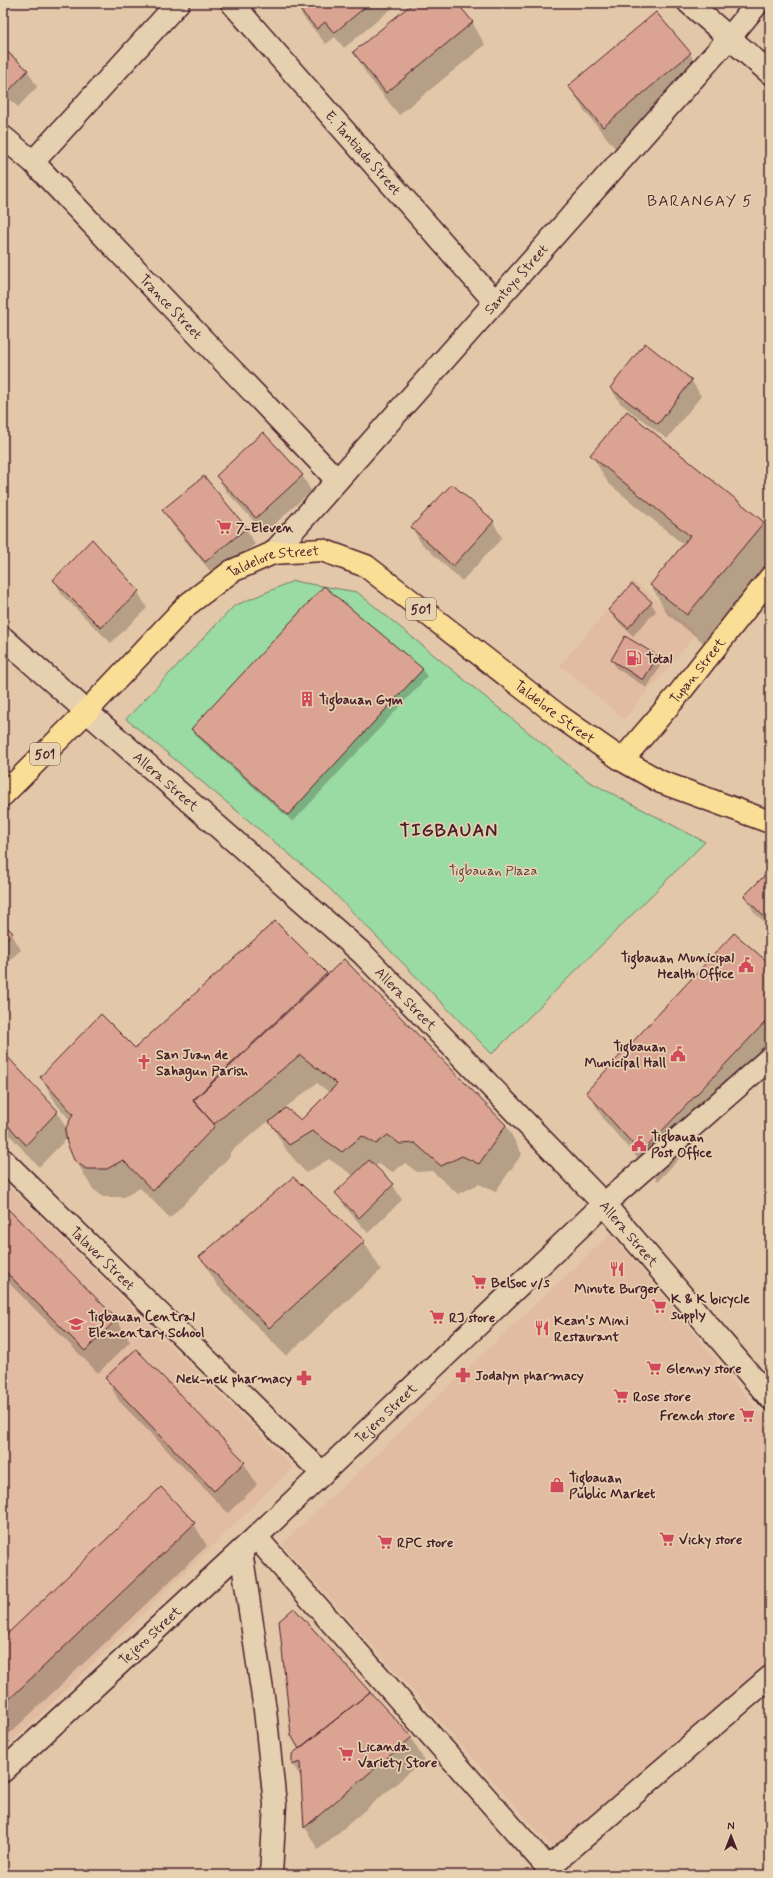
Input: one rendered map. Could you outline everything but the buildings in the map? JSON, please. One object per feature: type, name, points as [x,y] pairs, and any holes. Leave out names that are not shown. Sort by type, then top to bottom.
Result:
[{"type":"main road","name":"Taldelore Street","points":[[3,795],[86,712],[187,605],[232,572],[273,554],[322,550],[366,566],[559,716],[622,760],[661,782],[770,822]]},
{"type":"main road","name":"Tupan Street","points":[[622,760],[677,696],[770,578]]},
{"type":"street","points":[[33,162],[178,3]]},
{"type":"street","name":"E. Tantiado Street","points":[[232,3],[495,302]]},
{"type":"street","points":[[689,3],[770,72]]},
{"type":"street","name":"Santoyo Street","points":[[273,554],[730,37],[758,3]]},
{"type":"street","name":"Trance Street","points":[[3,137],[33,162],[337,480]]},
{"type":"street","name":"Allera Street","points":[[3,638],[362,954],[604,1204],[770,1398]]},
{"type":"street","name":"Tejero Street","points":[[3,1771],[249,1544],[604,1204],[770,1058]]},
{"type":"street","name":"Talaver Street","points":[[3,1160],[322,1473]]},
{"type":"street","points":[[249,1544],[548,1868],[770,1678]]},
{"type":"street","points":[[249,1544],[275,1804],[271,1875]]},
{"type":"shaded area","points":[[633,580],[697,634],[624,719],[560,665]]},
{"type":"shaded area","name":"Tigbauan Central Elementary School","points":[[3,1180],[293,1467],[3,1751]]},
{"type":"shaded area","name":"Tigbauan Public Market","points":[[611,1233],[770,1426],[770,1660],[553,1848],[282,1544]]},
{"type":"green space","name":"Tigbauan Plaza","points":[[293,581],[357,592],[588,781],[705,842],[492,1054],[324,883],[126,719],[234,606]]},
{"type":"place","name":"7-Eleven","points":[[224,527]]},
{"type":"place","name":"Total","points":[[634,658]]},
{"type":"place","name":"Tigbauan Gym","points":[[307,699]]},
{"type":"place","name":"Tigbauan Municipal Health Office","points":[[746,965]]},
{"type":"place","name":"Tigbauan Municipal Hall","points":[[678,1054]]},
{"type":"place","name":"San Juan de Sahagun Parish","points":[[144,1062]]},
{"type":"place","name":"Tigbauan Post Office","points":[[639,1144]]},
{"type":"place","name":"Minute Burger","points":[[617,1269]]},
{"type":"place","name":"Belsoc v/s","points":[[479,1282]]},
{"type":"place","name":"K & K bicycle supply","points":[[659,1306]]},
{"type":"place","name":"RJ store","points":[[437,1317]]},
{"type":"place","name":"Tigbauan Central Elementary School","points":[[76,1324]]},
{"type":"place","name":"Kean's Mini Restaurant","points":[[542,1328]]},
{"type":"place","name":"Glenny store","points":[[654,1368]]},
{"type":"place","name":"Jodalyn pharmacy","points":[[463,1375]]},
{"type":"place","name":"Nek-nek pharmacy","points":[[304,1378]]},
{"type":"place","name":"Rose store","points":[[621,1396]]},
{"type":"place","name":"French store","points":[[747,1415]]},
{"type":"place","name":"Tigbauan Public Market","points":[[557,1485]]},
{"type":"place","name":"Vicky store","points":[[667,1539]]},
{"type":"place","name":"RPC store","points":[[385,1542]]},
{"type":"place","name":"Licanda Variety Store","points":[[346,1754]]},
{"type":"district","name":"BARANGAY 5","points":[[700,200]]},
{"type":"district","name":"TIGBAUAN","points":[[449,830]]}]
